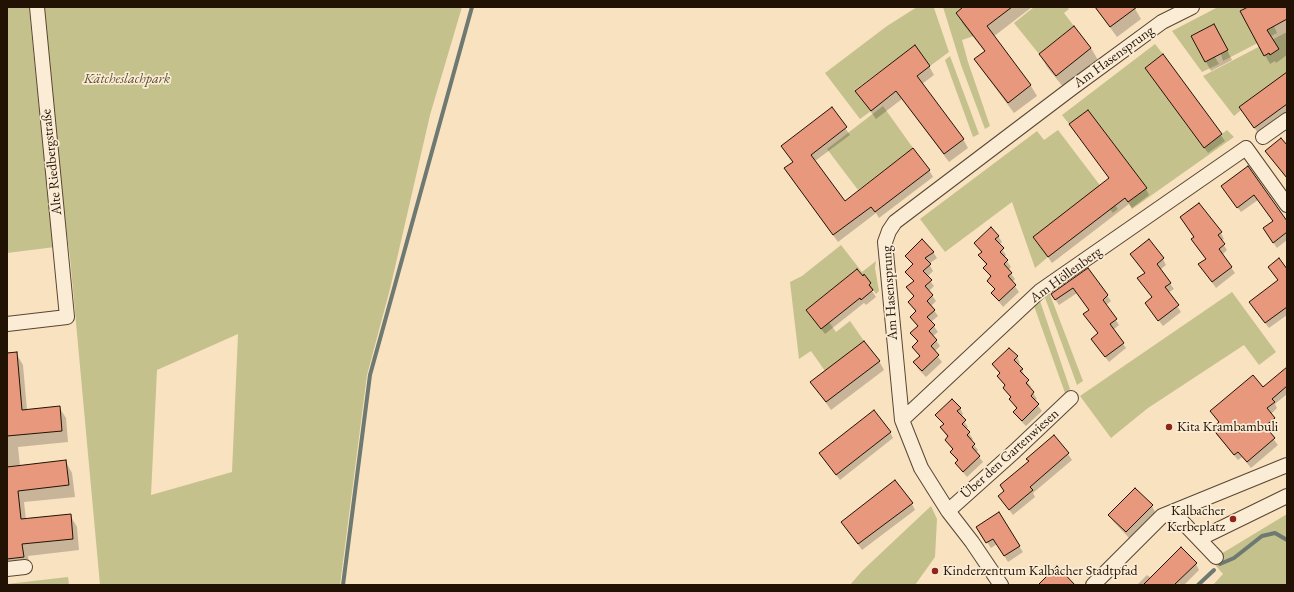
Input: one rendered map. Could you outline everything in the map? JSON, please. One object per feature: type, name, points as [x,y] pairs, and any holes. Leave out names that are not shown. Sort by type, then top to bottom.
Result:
[{"type":"street","name":"Alte Riedbergstraße","points":[[7,324],[68,317],[37,7]]},
{"type":"street","name":"Am Hasensprung","points":[[1001,585],[972,542],[948,511],[920,468],[902,420],[885,242],[889,231],[895,222],[1162,22],[1192,7]]},
{"type":"street","points":[[1263,137],[1287,120]]},
{"type":"street","name":"Am Höllenberg","points":[[902,420],[1040,291],[1246,148],[1287,205]]},
{"type":"street","name":"Über den Gartenwiesen","points":[[948,511],[1071,398]]},
{"type":"street","points":[[1093,585],[1162,516],[1287,465]]},
{"type":"street","points":[[1199,539],[1287,496]]},
{"type":"street","points":[[1173,512],[1216,557]]},
{"type":"street","points":[[7,569],[25,567]]},
{"type":"green space","points":[[7,7],[29,7],[55,247],[7,253]]},
{"type":"green space","name":"Kätcheslachpark","points":[[41,7],[462,7],[430,115],[390,289],[367,375],[340,585],[100,585],[70,257],[56,159]],"holes":[[[238,334],[232,472],[151,495],[157,370]]]},
{"type":"green space","points":[[917,7],[934,8],[949,52],[930,66],[915,45],[855,90],[871,111],[860,119],[825,73],[887,26]]},
{"type":"green space","points":[[943,7],[963,7],[956,13],[974,36],[962,40],[990,126],[985,129],[961,65]]},
{"type":"green space","points":[[1034,7],[1067,7],[1069,9],[1064,13],[1074,26],[1039,54],[1014,23]]},
{"type":"green space","points":[[1218,7],[1248,7],[1240,11],[1254,37],[1274,26],[1277,33],[1223,61],[1221,54],[1228,50],[1214,24],[1191,36],[1205,62],[1215,57],[1219,64],[1202,72],[1172,31]]},
{"type":"green space","points":[[1287,32],[1287,72],[1234,116],[1203,76]]},
{"type":"green space","points":[[1155,44],[1163,54],[1145,68],[1204,148],[1227,130],[1234,137],[1132,209],[1128,202],[1147,188],[1088,110],[1069,124],[1062,115]]},
{"type":"green space","points":[[950,56],[979,134],[973,137],[945,60]]},
{"type":"green space","points":[[883,106],[913,148],[858,190],[827,149]]},
{"type":"green space","points":[[1058,130],[1118,209],[1113,213],[1094,190],[1033,237],[1048,257],[1035,268],[1012,202],[945,252],[920,219],[1037,131],[1044,140]]},
{"type":"green space","points":[[841,245],[862,272],[876,261],[875,268],[879,291],[876,294],[869,285],[871,283],[865,275],[863,276],[857,269],[806,310],[821,329],[829,322],[836,332],[850,321],[864,341],[825,371],[811,351],[799,359],[790,282],[802,276]]},
{"type":"green space","points":[[1049,292],[1083,381],[1077,385],[1044,295]]},
{"type":"green space","points":[[1232,292],[1276,352],[1259,365],[1244,345],[1148,408],[1111,438],[1080,396]]},
{"type":"green space","points":[[1040,301],[1070,389],[1065,393],[1034,306]]},
{"type":"green space","points":[[931,506],[937,519],[935,557],[915,585],[850,585],[862,571]]},
{"type":"green space","points":[[1287,514],[1287,585],[1213,585],[1223,574],[1211,560]]},
{"type":"green space","points":[[68,577],[69,585],[7,585],[7,584]]},
{"type":"building","points":[[963,7],[1012,7],[987,26],[1031,85],[1008,103],[974,59],[985,51],[956,13]]},
{"type":"building","points":[[1095,7],[1137,7],[1110,27]]},
{"type":"building","points":[[1248,7],[1287,7],[1287,19],[1267,30],[1279,49],[1270,55],[1269,53],[1264,56],[1240,11]]},
{"type":"building","points":[[1214,24],[1228,50],[1205,62],[1191,36]]},
{"type":"building","points":[[1074,26],[1091,48],[1056,76],[1039,54]]},
{"type":"building","points":[[915,45],[930,66],[917,76],[964,139],[944,154],[896,91],[871,111],[855,91]]},
{"type":"building","points":[[1163,54],[1222,134],[1204,148],[1145,68]]},
{"type":"building","points":[[1287,72],[1287,104],[1254,128],[1239,107]]},
{"type":"building","points":[[832,107],[847,127],[811,155],[845,201],[913,148],[930,170],[875,212],[871,207],[833,235],[784,168],[793,162],[781,146]]},
{"type":"building","points":[[1088,110],[1147,188],[1128,202],[1125,198],[1048,257],[1033,237],[1109,178],[1069,124]]},
{"type":"building","points":[[1281,138],[1287,145],[1287,178],[1265,151]]},
{"type":"building","points":[[1248,166],[1287,221],[1287,232],[1273,243],[1263,228],[1273,221],[1254,195],[1237,208],[1221,186]]},
{"type":"building","points":[[1199,203],[1222,232],[1218,235],[1225,244],[1219,249],[1232,267],[1212,282],[1198,264],[1206,259],[1191,239],[1194,237],[1180,217]]},
{"type":"building","points":[[991,227],[999,236],[995,239],[1004,248],[1000,252],[1008,260],[1004,264],[1012,273],[1008,276],[1016,285],[999,301],[991,293],[995,289],[987,281],[991,276],[983,268],[987,264],[978,255],[982,252],[974,243]]},
{"type":"building","points":[[922,239],[934,252],[925,258],[931,264],[923,271],[932,280],[925,286],[933,295],[927,301],[935,310],[927,317],[935,325],[929,331],[937,340],[931,346],[939,355],[922,371],[913,362],[920,356],[912,347],[918,341],[910,333],[918,326],[910,317],[916,311],[908,302],[914,296],[906,287],[914,281],[905,272],[913,264],[905,256]]},
{"type":"building","points":[[1149,239],[1164,258],[1157,264],[1171,283],[1165,287],[1179,305],[1158,321],[1145,303],[1152,297],[1137,278],[1145,273],[1130,254]]},
{"type":"building","points":[[1279,258],[1287,269],[1287,307],[1265,323],[1249,302],[1278,280],[1268,267]]},
{"type":"building","points":[[1088,268],[1108,295],[1103,300],[1117,319],[1110,324],[1124,343],[1105,357],[1091,339],[1098,333],[1083,314],[1089,310],[1073,288],[1055,300],[1051,294]]},
{"type":"building","points":[[857,269],[863,276],[864,274],[871,283],[869,285],[873,290],[861,300],[860,298],[821,329],[806,310]]},
{"type":"building","points":[[864,341],[880,361],[826,402],[810,382]]},
{"type":"building","points":[[1009,348],[1018,356],[1014,360],[1023,369],[1020,371],[1029,380],[1026,383],[1034,392],[1031,396],[1039,404],[1022,421],[1013,412],[1017,408],[1009,399],[1011,397],[1003,388],[1005,385],[997,376],[1000,373],[992,364]]},
{"type":"building","points":[[17,352],[22,410],[60,406],[62,431],[7,436],[7,353]]},
{"type":"building","points":[[1287,367],[1287,386],[1272,399],[1275,402],[1267,408],[1275,418],[1265,426],[1275,438],[1247,462],[1238,452],[1234,455],[1212,428],[1219,422],[1210,411],[1253,375],[1263,387]]},
{"type":"building","points":[[952,399],[961,408],[957,411],[966,420],[962,424],[970,432],[967,435],[975,444],[972,447],[980,456],[963,472],[955,463],[958,460],[950,452],[953,449],[945,440],[948,436],[940,427],[944,424],[935,415]]},
{"type":"building","points":[[874,410],[891,432],[836,475],[819,453]]},
{"type":"building","points":[[1054,435],[1069,453],[1030,487],[1033,490],[1009,510],[998,496],[1004,491],[1000,485],[1029,461],[1026,459]]},
{"type":"building","points":[[66,460],[69,485],[18,491],[21,519],[71,514],[73,539],[22,544],[24,557],[7,559],[7,467]]},
{"type":"building","points":[[895,480],[913,503],[858,544],[841,522]]},
{"type":"building","points":[[1135,488],[1153,505],[1126,532],[1108,515]]},
{"type":"building","points":[[999,512],[1020,546],[1004,556],[993,539],[986,543],[976,527]]},
{"type":"building","points":[[1181,547],[1197,563],[1174,585],[1143,585]]},
{"type":"building","points":[[1057,566],[1075,585],[1038,585]]},
{"type":"waterway","points":[[343,585],[370,375],[472,7]]},
{"type":"waterway","points":[[1220,564],[1234,558],[1262,536],[1275,533],[1287,540]]},
{"type":"waterway","points":[[1198,585],[1214,570]]},
{"type":"place","name":"Kita Krambambuli","points":[[1169,427]]},
{"type":"place","name":"Kalbacher Kerbeplatz","points":[[1233,519]]},
{"type":"place","name":"Kinderzentrum Kalbacher Stadtpfad","points":[[935,571]]}]
